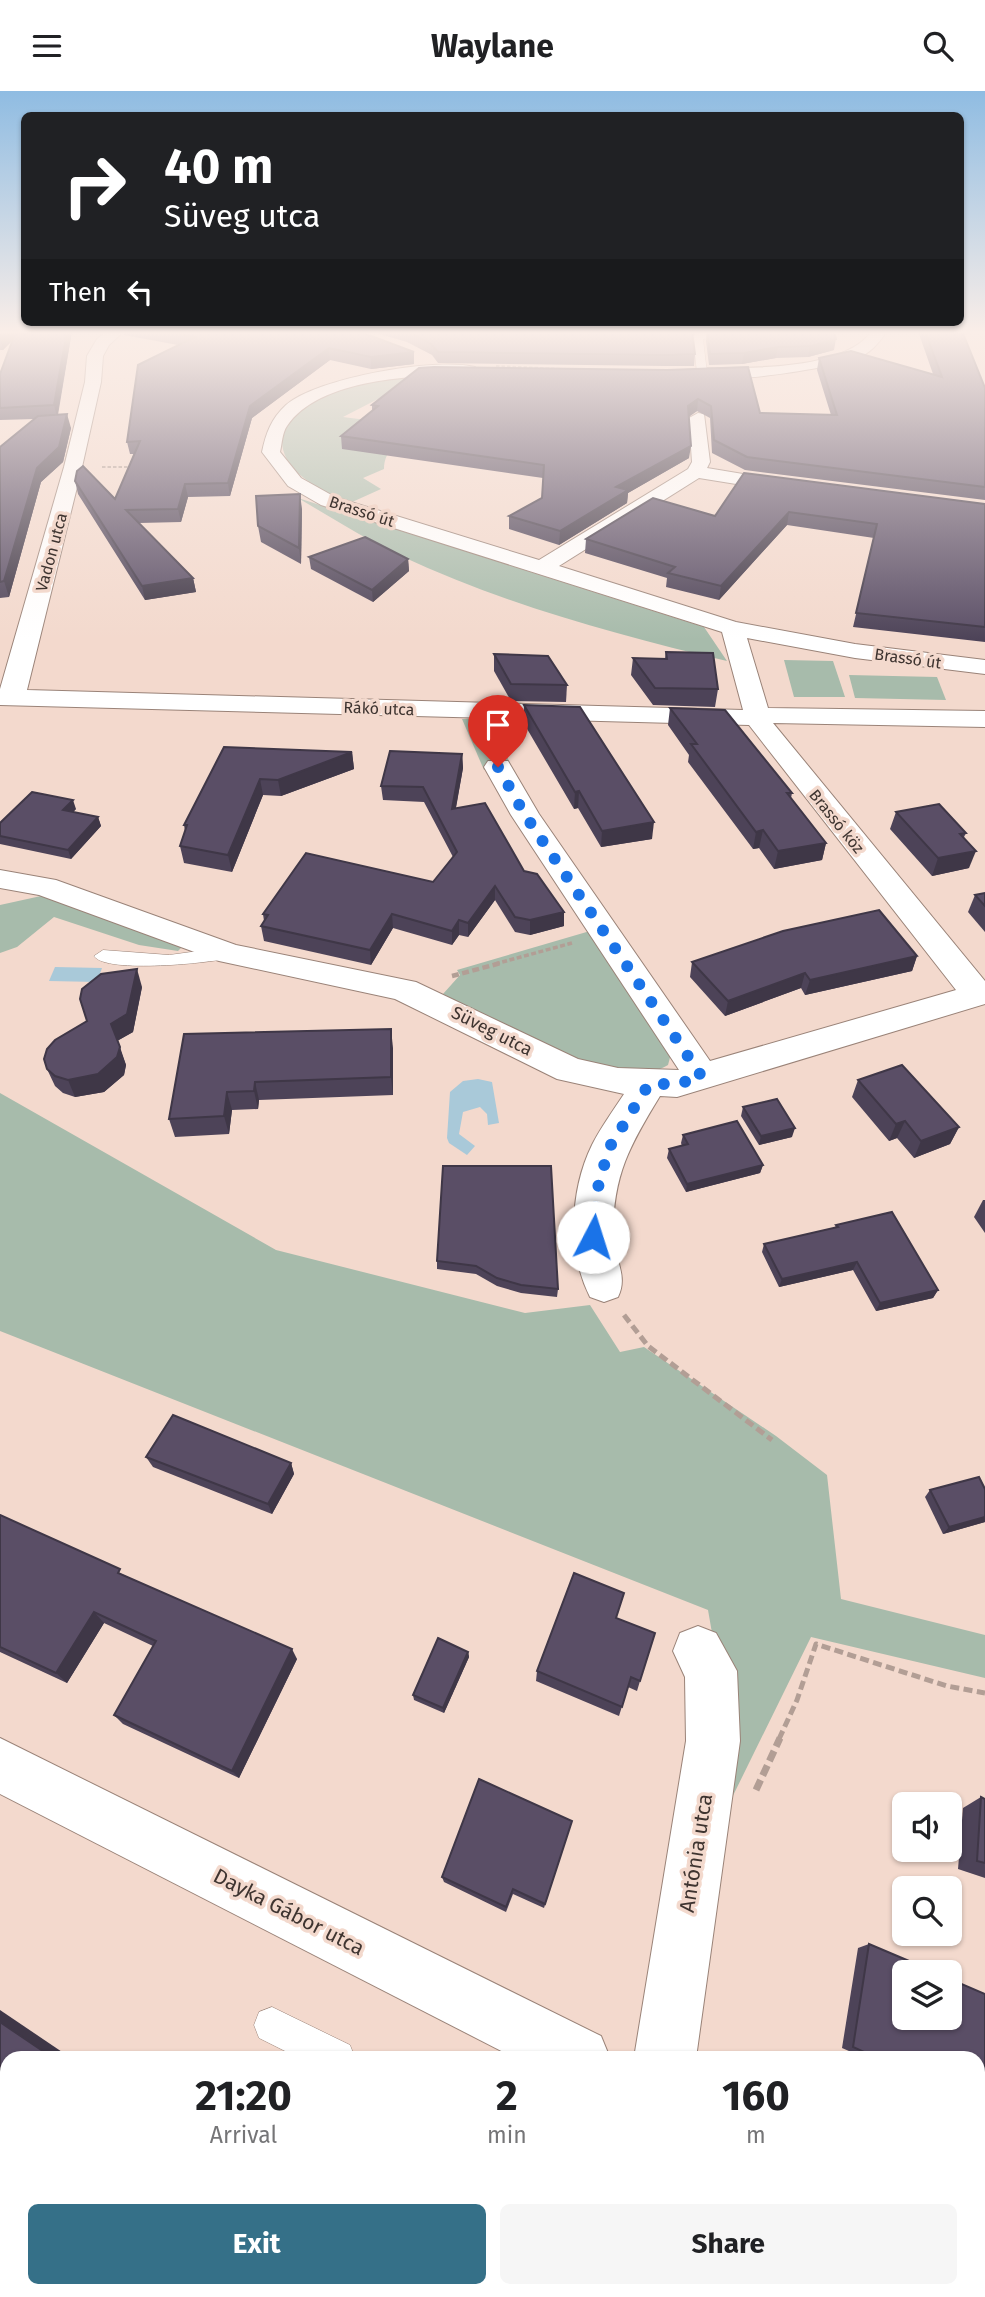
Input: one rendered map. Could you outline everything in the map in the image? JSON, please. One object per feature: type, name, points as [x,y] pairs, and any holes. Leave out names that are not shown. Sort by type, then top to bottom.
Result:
[{"type":"street","name":"Vadon utca","points":[[6,697],[81,434]]},
{"type":"street","name":"Brassó út","points":[[274,434],[271,440],[271,452],[278,466],[299,486],[328,501],[732,628],[802,641],[985,667]]},
{"type":"street","points":[[541,568],[696,472],[701,462],[699,434]]},
{"type":"street","points":[[696,472],[812,489]]},
{"type":"street","name":"Brassó köz","points":[[732,628],[758,718],[981,994]]},
{"type":"street","name":"Rákó utca","points":[[6,697],[758,718]]},
{"type":"street","points":[[758,718],[778,714],[985,719]]},
{"type":"street","points":[[498,767],[525,815],[702,1077]]},
{"type":"street","name":"Süveg utca","points":[[0,879],[45,887],[228,953],[404,989],[569,1070],[618,1081],[677,1084],[981,994]]},
{"type":"street","points":[[604,1285],[593,1237],[597,1191],[609,1148],[649,1084]]},
{"type":"street","name":"Antónia utca","points":[[666,2051],[713,1741],[711,1671],[698,1651]]},
{"type":"street","name":"Dayka Gábor utca","points":[[0,1766],[565,2051]]},
{"type":"lane","points":[[103,956],[170,961],[228,953]]},
{"type":"lane","points":[[272,2025],[323,2051]]},
{"type":"path","points":[[73,467],[141,467]]},
{"type":"path","points":[[404,989],[607,933]]},
{"type":"path","points":[[604,1285],[648,1346],[772,1440]]},
{"type":"path","points":[[754,1792],[762,1782],[797,1700],[816,1644],[947,1686],[985,1693]]},
{"type":"green space","points":[[284,434],[404,434],[390,450],[384,469],[363,478],[381,489],[350,503],[318,488],[296,471],[285,454]]},
{"type":"green space","points":[[298,498],[704,627],[727,661],[561,617],[480,589],[388,549]]},
{"type":"green space","points":[[784,660],[833,661],[845,697],[794,697]]},
{"type":"green space","points":[[849,675],[937,677],[946,700],[855,698]]},
{"type":"green space","points":[[462,719],[493,719],[510,764],[484,770]]},
{"type":"green space","points":[[41,896],[56,899],[182,947],[178,951],[139,945],[54,917],[17,947],[0,953],[0,905]]},
{"type":"green space","points":[[590,931],[672,1050],[668,1065],[644,1073],[617,1072],[586,1064],[522,1037],[443,994],[460,975],[457,970]]},
{"type":"green space","points":[[0,1093],[276,1250],[525,1313],[590,1305],[620,1352],[644,1347],[776,1436],[827,1475],[841,1599],[985,1635],[985,1678],[811,1637],[721,1820],[726,1713],[708,1610],[0,1331]]},
{"type":"water","points":[[55,967],[102,968],[97,982],[49,981]]},
{"type":"water","points":[[478,1079],[492,1082],[499,1123],[488,1125],[487,1114],[480,1107],[463,1112],[459,1134],[475,1146],[467,1155],[449,1143],[447,1138],[450,1092],[463,1081]]},
{"type":"building","points":[[16,434],[62,434],[59,447],[37,468],[4,581],[0,582],[0,447]]},
{"type":"building","points":[[128,434],[242,434],[228,483],[185,484],[178,509],[126,510],[193,578],[142,586],[75,481],[77,471],[83,466],[115,499],[140,441],[127,442]]},
{"type":"building","points":[[690,434],[691,446],[616,487],[628,490],[560,531],[509,516],[542,498],[544,465],[341,436]]},
{"type":"building","points":[[713,434],[985,434],[985,487],[747,457],[714,440]]},
{"type":"building","points":[[744,473],[985,504],[985,627],[856,613],[877,524],[789,512],[721,586],[668,573],[675,567],[586,539],[653,498],[715,516]]},
{"type":"building","points":[[300,494],[299,548],[258,526],[256,496]]},
{"type":"building","points":[[365,537],[408,559],[372,590],[309,557]]},
{"type":"building","points":[[666,652],[713,653],[718,689],[655,688],[633,658],[667,659]]},
{"type":"building","points":[[494,654],[548,656],[567,685],[511,684]]},
{"type":"building","points":[[524,705],[580,707],[654,822],[602,831],[579,791],[575,792]]},
{"type":"building","points":[[670,708],[725,710],[792,793],[787,793],[826,843],[778,851],[763,830],[756,832],[691,744],[697,744]]},
{"type":"building","points":[[224,747],[352,752],[278,780],[260,779],[228,855],[180,846],[187,825],[184,825]]},
{"type":"building","points":[[390,751],[462,754],[452,809],[485,803],[524,871],[537,874],[564,912],[530,920],[515,917],[495,886],[468,923],[459,920],[452,931],[392,914],[370,950],[261,926],[268,915],[263,914],[306,853],[433,882],[457,852],[423,787],[381,786]]},
{"type":"building","points":[[32,792],[73,800],[63,810],[98,817],[68,850],[0,836],[0,823]]},
{"type":"building","points":[[939,804],[966,833],[960,834],[976,851],[938,858],[896,812]]},
{"type":"building","points":[[985,893],[985,906],[975,895]]},
{"type":"building","points":[[879,910],[917,956],[810,980],[805,973],[728,1001],[692,962],[783,931]]},
{"type":"building","points":[[137,969],[127,1014],[111,1024],[120,1047],[117,1057],[98,1074],[68,1080],[55,1076],[47,1069],[44,1059],[47,1049],[55,1040],[87,1021],[80,999],[82,989],[101,974]]},
{"type":"building","points":[[391,1029],[391,1077],[255,1082],[254,1091],[227,1092],[224,1116],[169,1119],[184,1034]]},
{"type":"building","points":[[902,1065],[959,1127],[921,1141],[905,1121],[896,1124],[858,1080]]},
{"type":"building","points":[[777,1099],[795,1128],[761,1136],[743,1107]]},
{"type":"building","points":[[737,1121],[763,1165],[687,1184],[669,1149],[688,1144],[683,1135]]},
{"type":"building","points":[[443,1166],[551,1166],[558,1289],[521,1285],[497,1278],[476,1266],[437,1261]]},
{"type":"building","points":[[892,1212],[938,1290],[880,1303],[857,1262],[782,1279],[764,1244],[838,1227],[836,1225]]},
{"type":"building","points":[[173,1415],[291,1463],[268,1504],[146,1457]]},
{"type":"building","points":[[979,1477],[985,1489],[985,1517],[949,1527],[930,1490]]},
{"type":"building","points":[[0,1515],[120,1569],[118,1573],[292,1649],[232,1771],[114,1715],[156,1641],[94,1612],[56,1673],[0,1647]]},
{"type":"building","points":[[574,1573],[624,1593],[616,1618],[655,1633],[640,1681],[631,1677],[622,1707],[537,1671]]},
{"type":"building","points":[[438,1638],[468,1652],[443,1708],[413,1695]]},
{"type":"building","points":[[479,1779],[572,1821],[545,1904],[513,1889],[506,1907],[442,1877]]},
{"type":"building","points":[[981,1797],[985,1799],[985,1863],[977,1861]]},
{"type":"building","points":[[869,1944],[907,1960],[892,1960],[892,2030],[962,2030],[962,1984],[985,1994],[985,2051],[862,2051],[853,2047]]},
{"type":"building","points":[[0,2022],[43,2051],[0,2051]]},
{"type":"route","points":[[498,767],[525,815],[702,1077],[677,1084],[649,1084],[609,1148],[597,1191],[593,1237]]}]
